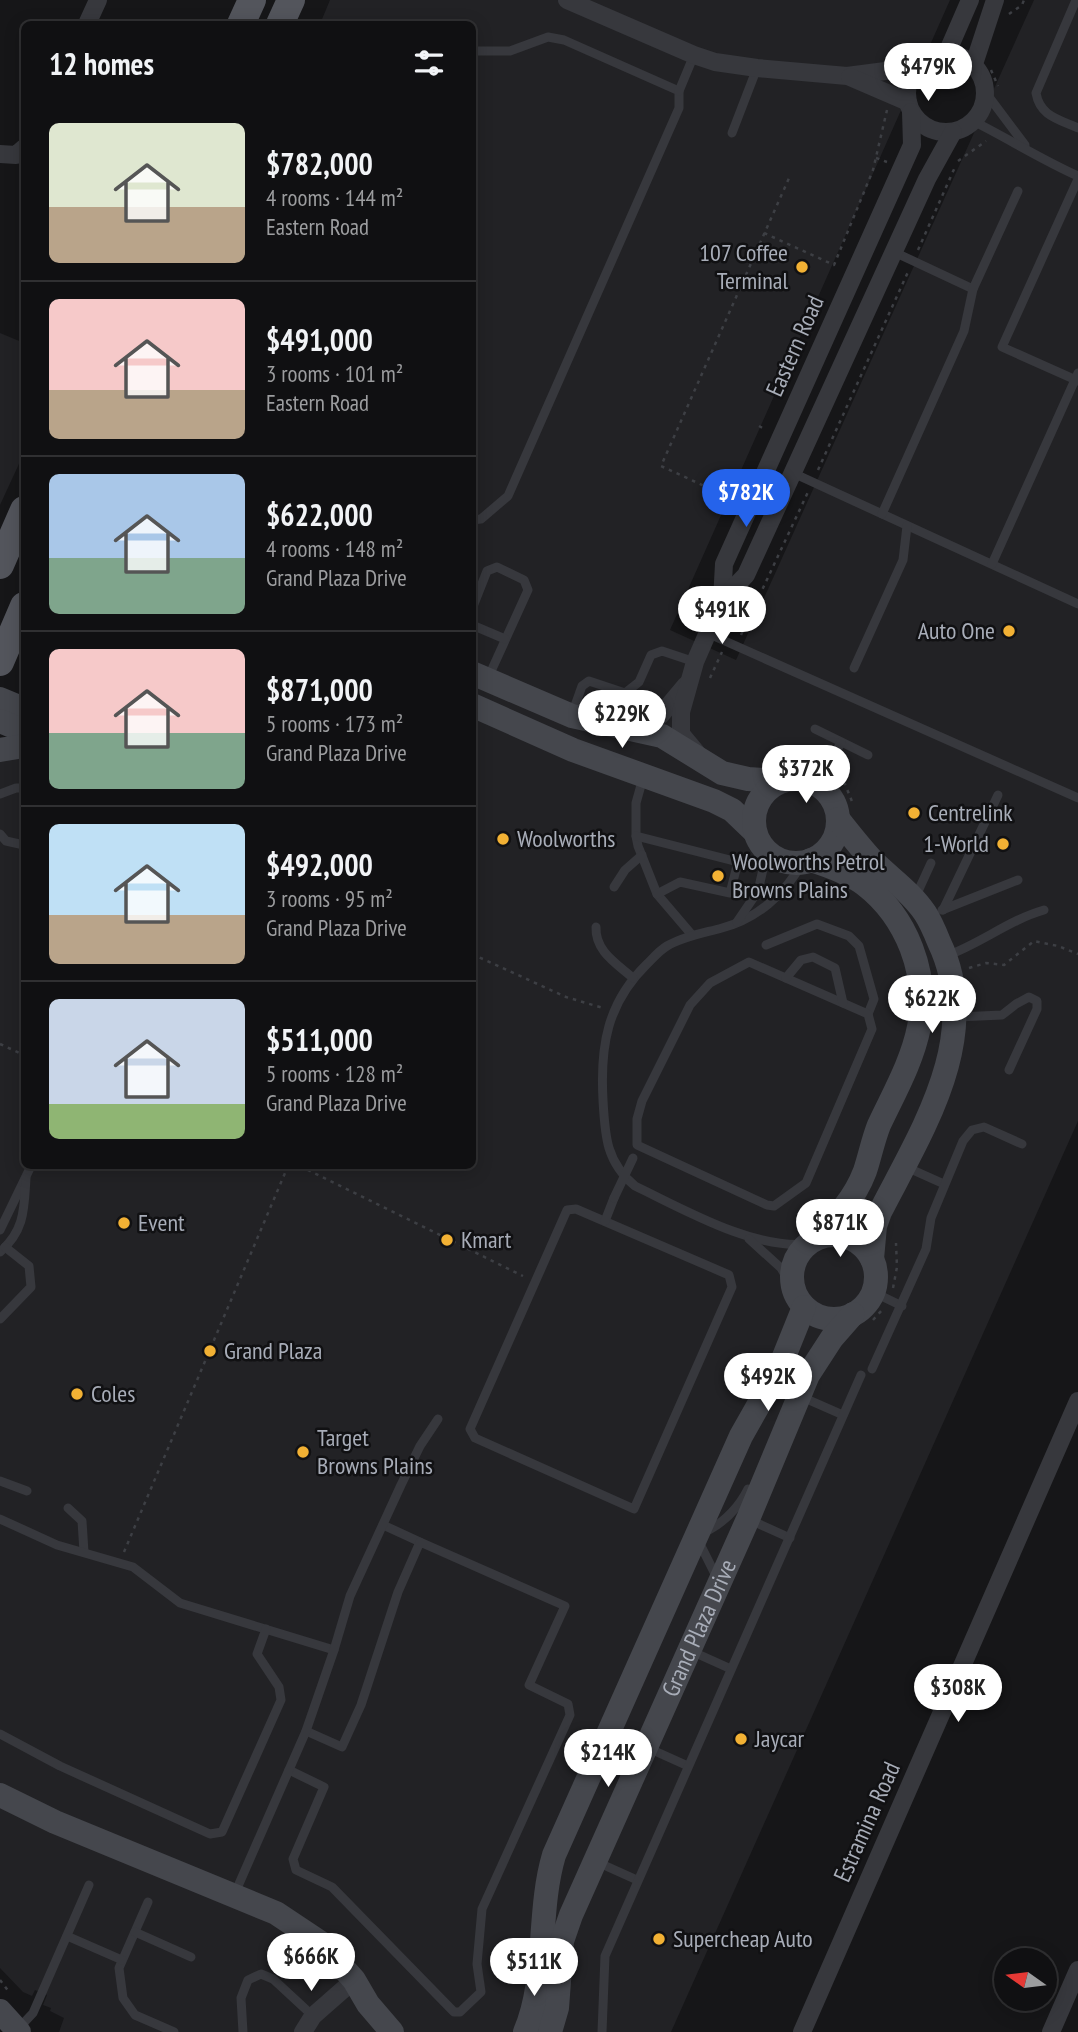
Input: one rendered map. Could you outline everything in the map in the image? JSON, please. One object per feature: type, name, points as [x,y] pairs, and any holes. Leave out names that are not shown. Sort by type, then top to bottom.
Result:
[{"type":"main road","points":[[242,21],[252,0]]},
{"type":"main road","points":[[0,565],[21,517]]},
{"type":"main road","points":[[0,662],[21,613]]},
{"type":"street","points":[[88,21],[98,0]]},
{"type":"street","points":[[567,0],[715,62],[846,76],[916,67],[936,54],[947,53],[957,54],[982,66]]},
{"type":"street","points":[[947,53],[970,0]]},
{"type":"street","points":[[846,76],[909,107],[928,128],[953,132],[973,121],[992,90],[984,82],[982,66],[995,0]]},
{"type":"street","points":[[909,107],[906,92],[916,67]]},
{"type":"street","name":"Eastern Road","points":[[722,600],[724,564],[912,145],[909,107]]},
{"type":"street","name":"Eastern Road","points":[[705,762],[681,734],[681,712],[692,671],[722,600],[746,575],[927,179],[953,132]]},
{"type":"street","name":"Eastern Road","points":[[623,727],[660,716],[692,671]]},
{"type":"street","points":[[480,676],[572,716],[662,736],[722,773],[748,779],[792,779],[817,784],[828,793],[835,805],[838,819],[831,844],[822,854],[807,862]]},
{"type":"street","points":[[0,699],[21,708]]},
{"type":"street","points":[[476,707],[573,750],[724,806],[740,817],[777,859],[789,863],[807,862],[850,876],[866,885],[905,933],[915,958],[921,992],[919,1025],[911,1055],[878,1128],[865,1171],[844,1210],[799,1253],[793,1265],[792,1277],[799,1298],[815,1315],[841,1319],[862,1309],[873,1292],[876,1281],[872,1259],[875,1226],[937,1095],[950,1061],[956,1017],[954,987],[928,908],[872,860],[838,819]]},
{"type":"street","points":[[0,721],[21,730]]},
{"type":"street","points":[[0,750],[21,746]]},
{"type":"street","points":[[761,842],[753,820],[755,808],[761,797],[780,781]]},
{"type":"street","points":[[811,1241],[828,1235],[841,1235],[865,1248],[872,1259]]},
{"type":"street","name":"Grand Plaza Drive","points":[[525,2032],[537,1988],[545,1890],[554,1854],[741,1436],[779,1369],[799,1298]]},
{"type":"street","name":"Grand Plaza Drive","points":[[550,2032],[557,2008],[562,1941],[594,1861],[748,1519],[808,1374],[832,1338],[853,1314]]},
{"type":"street","name":"Estramina Road","points":[[802,2032],[1078,1402]]},
{"type":"street","points":[[0,1795],[55,1822],[276,1913],[321,1943],[354,1980],[368,2004],[392,2032]]},
{"type":"street","points":[[1051,2032],[1078,1970]]},
{"type":"street","points":[[303,2032],[313,2016],[354,1980]]},
{"type":"street","points":[[354,1980],[378,1996],[411,2032]]},
{"type":"street","points":[[0,2011],[18,2031]]},
{"type":"lane","points":[[1076,0],[1036,93],[1038,106],[1049,115],[1078,128]]},
{"type":"lane","points":[[476,53],[510,51],[548,37],[564,40],[679,90]]},
{"type":"lane","points":[[476,520],[481,519],[508,496],[679,108],[679,90],[694,55]]},
{"type":"lane","points":[[732,133],[757,68]]},
{"type":"lane","points":[[992,90],[1028,149]]},
{"type":"lane","points":[[973,121],[1078,177],[1002,347],[1077,378],[992,564]]},
{"type":"lane","points":[[882,514],[964,331],[973,289],[1018,191]]},
{"type":"lane","points":[[894,251],[973,289]]},
{"type":"lane","points":[[793,473],[1078,604]]},
{"type":"lane","points":[[854,668],[903,560],[907,526]]},
{"type":"lane","points":[[476,599],[488,571],[497,567],[524,580],[527,590],[505,639],[480,676]]},
{"type":"lane","points":[[476,627],[505,639]]},
{"type":"lane","points":[[707,633],[1078,798]]},
{"type":"lane","points":[[572,716],[582,686],[589,681],[625,693],[639,682],[651,655],[662,650],[692,671]]},
{"type":"lane","points":[[815,729],[868,755]]},
{"type":"lane","points":[[817,784],[828,769],[841,742]]},
{"type":"lane","points":[[643,776],[636,803],[636,836],[657,894],[692,935]]},
{"type":"lane","points":[[0,794],[21,788]]},
{"type":"lane","points":[[928,908],[998,795]]},
{"type":"lane","points":[[0,834],[6,841],[21,844]]},
{"type":"lane","points":[[636,836],[738,862],[730,893],[681,882],[657,894]]},
{"type":"lane","points":[[736,923],[758,891],[761,842]]},
{"type":"lane","points":[[614,887],[625,870],[642,855]]},
{"type":"lane","points":[[807,862],[793,880],[752,918],[692,935],[666,946],[633,978],[612,1011],[604,1045],[602,1089],[604,1128],[614,1163],[621,1174],[635,1186],[744,1236],[794,1245],[811,1241]]},
{"type":"lane","points":[[928,908],[931,863]]},
{"type":"lane","points":[[928,908],[1018,880]]},
{"type":"lane","points":[[946,956],[1044,910]]},
{"type":"lane","points":[[637,1145],[767,1205],[774,1206],[806,1183],[872,1029],[868,1014],[874,999],[859,946],[849,936],[817,924],[766,945]]},
{"type":"lane","points":[[596,927],[596,937],[602,951],[633,978]]},
{"type":"lane","points":[[786,978],[802,960],[813,957],[835,968],[843,1003]]},
{"type":"lane","points":[[605,1221],[633,1158],[642,1101],[690,1005],[710,983],[749,962],[868,1014]]},
{"type":"lane","points":[[956,1017],[1002,1015],[1029,997],[1037,1001],[1037,1009],[1009,1070]]},
{"type":"lane","points":[[872,1370],[926,1249],[930,1218],[963,1141],[972,1130],[984,1127],[1022,1144]]},
{"type":"lane","points":[[904,1166],[944,1184]]},
{"type":"lane","points":[[0,1230],[30,1169]]},
{"type":"lane","points":[[0,1319],[31,1287],[29,1266],[3,1250],[23,1219],[26,1178]]},
{"type":"lane","points":[[576,1209],[605,1221],[729,1275],[732,1287],[634,1509],[475,1438],[470,1429],[567,1210],[576,1209]]},
{"type":"lane","points":[[744,1236],[782,1268],[799,1298]]},
{"type":"lane","points":[[873,1292],[902,1306]]},
{"type":"lane","points":[[602,2032],[605,1956],[861,1375]]},
{"type":"lane","points":[[800,1397],[843,1415]]},
{"type":"lane","points":[[235,1895],[306,1731],[350,1596],[420,1446],[438,1419]]},
{"type":"lane","points":[[758,1468],[764,1456],[779,1447]]},
{"type":"lane","points":[[719,1582],[696,1536],[715,1529],[741,1503],[752,1479]]},
{"type":"lane","points":[[0,1481],[27,1492]]},
{"type":"lane","points":[[68,1508],[82,1521],[83,1552]]},
{"type":"lane","points":[[748,1519],[790,1538]]},
{"type":"lane","points":[[3,1522],[57,1545],[133,1567],[180,1603],[334,1650]]},
{"type":"lane","points":[[289,1770],[324,1787],[293,1859],[296,1870],[331,1887],[454,2012],[460,2012],[481,1992],[477,1964],[482,1909],[570,1715],[568,1704],[528,1685],[565,1606],[383,1525]]},
{"type":"lane","points":[[306,1731],[342,1747],[361,1705],[398,1592],[420,1542]]},
{"type":"lane","points":[[0,1734],[60,1766],[211,1834],[222,1832],[281,1700],[279,1687],[257,1654],[266,1629]]},
{"type":"lane","points":[[689,1650],[731,1669]]},
{"type":"lane","points":[[645,1747],[688,1766]]},
{"type":"lane","points":[[594,1861],[637,1880]]},
{"type":"lane","points":[[18,2031],[33,2013],[89,1885]]},
{"type":"lane","points":[[148,1902],[119,1968],[123,1998],[135,2015],[174,2032]]},
{"type":"lane","points":[[135,1931],[191,1957]]},
{"type":"lane","points":[[67,1936],[122,1961]]},
{"type":"lane","points":[[243,2032],[241,1998],[248,1980],[261,1974],[273,1979],[313,2016]]},
{"type":"path","points":[[1000,20],[1022,5],[1024,0]]},
{"type":"path","points":[[982,66],[992,90]]},
{"type":"path","points":[[764,233],[834,265],[873,170],[888,106]]},
{"type":"path","points":[[727,642],[743,634],[958,159],[998,134]]},
{"type":"path","points":[[726,496],[661,466],[789,178]]},
{"type":"path","points":[[969,968],[986,963],[1004,965],[1034,942],[1058,946],[1078,954]]},
{"type":"path","points":[[476,956],[566,997],[612,1011]]},
{"type":"path","points":[[0,1044],[21,1054]]},
{"type":"path","points":[[122,1562],[287,1169]]},
{"type":"path","points":[[306,1169],[536,1281]]},
{"type":"shaded area","points":[[330,0],[950,0],[670,630],[736,660],[1034,0],[1078,0],[1078,1121],[671,2032],[59,2032],[64,2018],[43,2005],[47,1995],[35,1990],[32,1996],[23,1992],[0,1968],[0,754],[21,706],[21,1169],[476,1169],[476,21],[321,21]]},
{"type":"shaded area","points":[[0,333],[21,342],[21,460],[0,505]]},
{"type":"place","name":"107 Coffee Terminal","points":[[802,267]]},
{"type":"place","name":"Auto One","points":[[1009,631]]},
{"type":"place","name":"Centrelink","points":[[914,813]]},
{"type":"place","name":"Woolworths","points":[[503,839]]},
{"type":"place","name":"1-World","points":[[1003,844]]},
{"type":"place","name":"Woolworths Petrol Browns Plains","points":[[718,876]]},
{"type":"place","name":"Event","points":[[124,1223]]},
{"type":"place","name":"Kmart","points":[[447,1240]]},
{"type":"place","name":"Grand Plaza","points":[[210,1351]]},
{"type":"place","name":"Coles","points":[[77,1394]]},
{"type":"place","name":"Target Browns Plains","points":[[303,1452]]},
{"type":"place","name":"Jaycar","points":[[741,1739]]},
{"type":"place","name":"Supercheap Auto","points":[[659,1939]]}]
